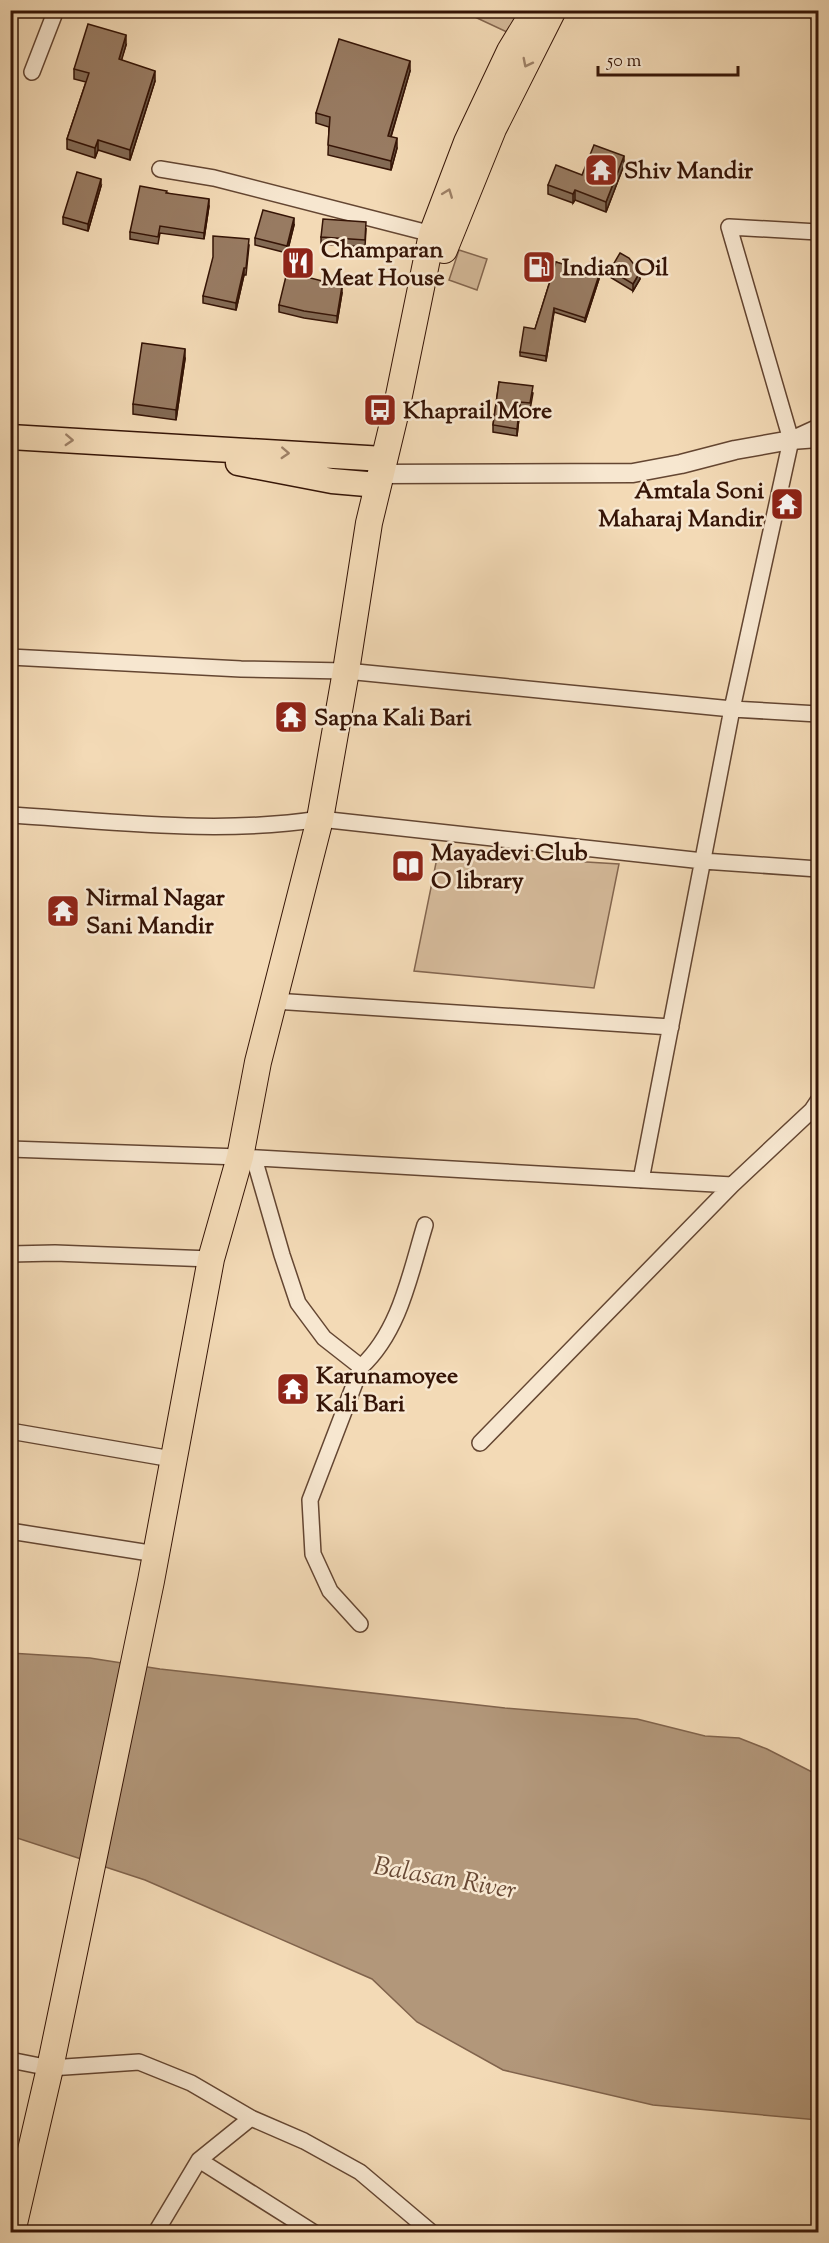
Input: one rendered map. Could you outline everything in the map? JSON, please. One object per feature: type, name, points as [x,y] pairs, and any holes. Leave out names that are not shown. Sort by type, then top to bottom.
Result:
[{"type":"highway","points":[[13,2224],[50,2068],[151,1581],[211,1259],[247,1157],[258,1062],[320,819],[369,523],[395,415],[432,234],[467,142],[510,51],[535,10]]},
{"type":"highway","points":[[417,310],[432,280],[493,129],[553,10]]},
{"type":"main road","points":[[10,437],[130,444],[380,473]]},
{"type":"main road","points":[[130,444],[332,481],[380,473]]},
{"type":"main road","points":[[332,481],[352,495],[369,523]]},
{"type":"street","points":[[32,72],[56,10]]},
{"type":"street","points":[[816,10],[819,15]]},
{"type":"street","points":[[160,169],[214,178],[432,234]]},
{"type":"street","points":[[641,1180],[732,709],[791,440],[729,227],[819,232]]},
{"type":"street","points":[[791,440],[819,427]]},
{"type":"street","points":[[380,473],[633,472],[681,464],[735,450],[791,440],[819,438]]},
{"type":"street","points":[[10,657],[241,669],[346,671],[732,709],[819,714]]},
{"type":"street","points":[[10,815],[181,826],[276,826],[320,819],[703,861],[819,869]]},
{"type":"street","points":[[274,1001],[671,1027]]},
{"type":"street","points":[[480,1443],[732,1185],[816,1110]]},
{"type":"street","points":[[10,1149],[247,1157],[732,1185]]},
{"type":"street","points":[[247,1157],[298,1303],[324,1338],[361,1367]]},
{"type":"street","points":[[360,1623],[330,1591],[313,1554],[310,1500],[361,1367],[372,1357],[400,1308],[425,1225]]},
{"type":"street","points":[[10,1254],[55,1253],[211,1259]]},
{"type":"street","points":[[10,1431],[172,1459]]},
{"type":"street","points":[[10,1531],[156,1554]]},
{"type":"street","points":[[10,2060],[50,2068],[139,2062],[191,2083],[251,2118],[304,2141],[360,2172],[431,2232]]},
{"type":"street","points":[[156,2232],[199,2160],[251,2118]]},
{"type":"street","points":[[199,2160],[313,2232]]},
{"type":"shaded area","points":[[462,11],[520,11],[509,33]]},
{"type":"shaded area","points":[[459,250],[487,259],[477,290],[449,280]]},
{"type":"shaded area","points":[[438,853],[619,864],[594,988],[414,971]]},
{"type":"water","name":"Balasan River","points":[[10,1653],[90,1658],[160,1669],[505,1708],[637,1719],[705,1736],[739,1738],[767,1749],[818,1775],[818,2120],[653,2105],[503,2070],[417,2022],[372,1979],[145,1880],[11,1836]]},
{"type":"building","points":[[88,24],[126,35],[119,59],[155,71],[130,150],[98,140],[95,148],[67,139],[89,73],[74,69]]},
{"type":"building","points":[[339,39],[410,61],[388,136],[397,138],[391,161],[328,145],[330,117],[316,113]]},
{"type":"building","points":[[594,145],[624,156],[606,202],[575,190],[573,194],[548,185],[556,165],[582,175]]},
{"type":"building","points":[[77,172],[101,179],[88,224],[63,217]]},
{"type":"building","points":[[140,186],[167,191],[166,193],[209,199],[204,233],[160,226],[158,237],[130,232]]},
{"type":"building","points":[[263,210],[294,218],[287,246],[255,238]]},
{"type":"building","points":[[323,219],[366,222],[365,240],[321,237]]},
{"type":"building","points":[[213,236],[249,239],[246,268],[244,268],[236,303],[203,296],[213,257]]},
{"type":"building","points":[[620,253],[629,258],[640,272],[633,284],[610,270]]},
{"type":"building","points":[[556,262],[599,275],[585,318],[554,308],[546,356],[520,352],[524,327],[535,329]]},
{"type":"building","points":[[287,272],[342,286],[337,316],[279,305]]},
{"type":"building","points":[[142,343],[185,349],[176,410],[133,404]]},
{"type":"building","points":[[499,382],[533,386],[530,403],[520,402],[517,429],[493,425]]},
{"type":"place","name":"Shiv Mandir","points":[[601,170]]},
{"type":"place","name":"Champaran Meat House","points":[[298,263]]},
{"type":"place","name":"Indian Oil","points":[[539,267]]},
{"type":"place","name":"Khaprail More","points":[[380,410]]},
{"type":"place","name":"Amtala Soni Maharaj Mandir","points":[[787,504]]},
{"type":"place","name":"Sapna Kali Bari","points":[[291,717]]},
{"type":"place","name":"Mayadevi Club O library","points":[[408,866]]},
{"type":"place","name":"Nirmal Nagar Sani Mandir","points":[[63,911]]},
{"type":"place","name":"Karunamoyee Kali Bari","points":[[293,1389]]}]
